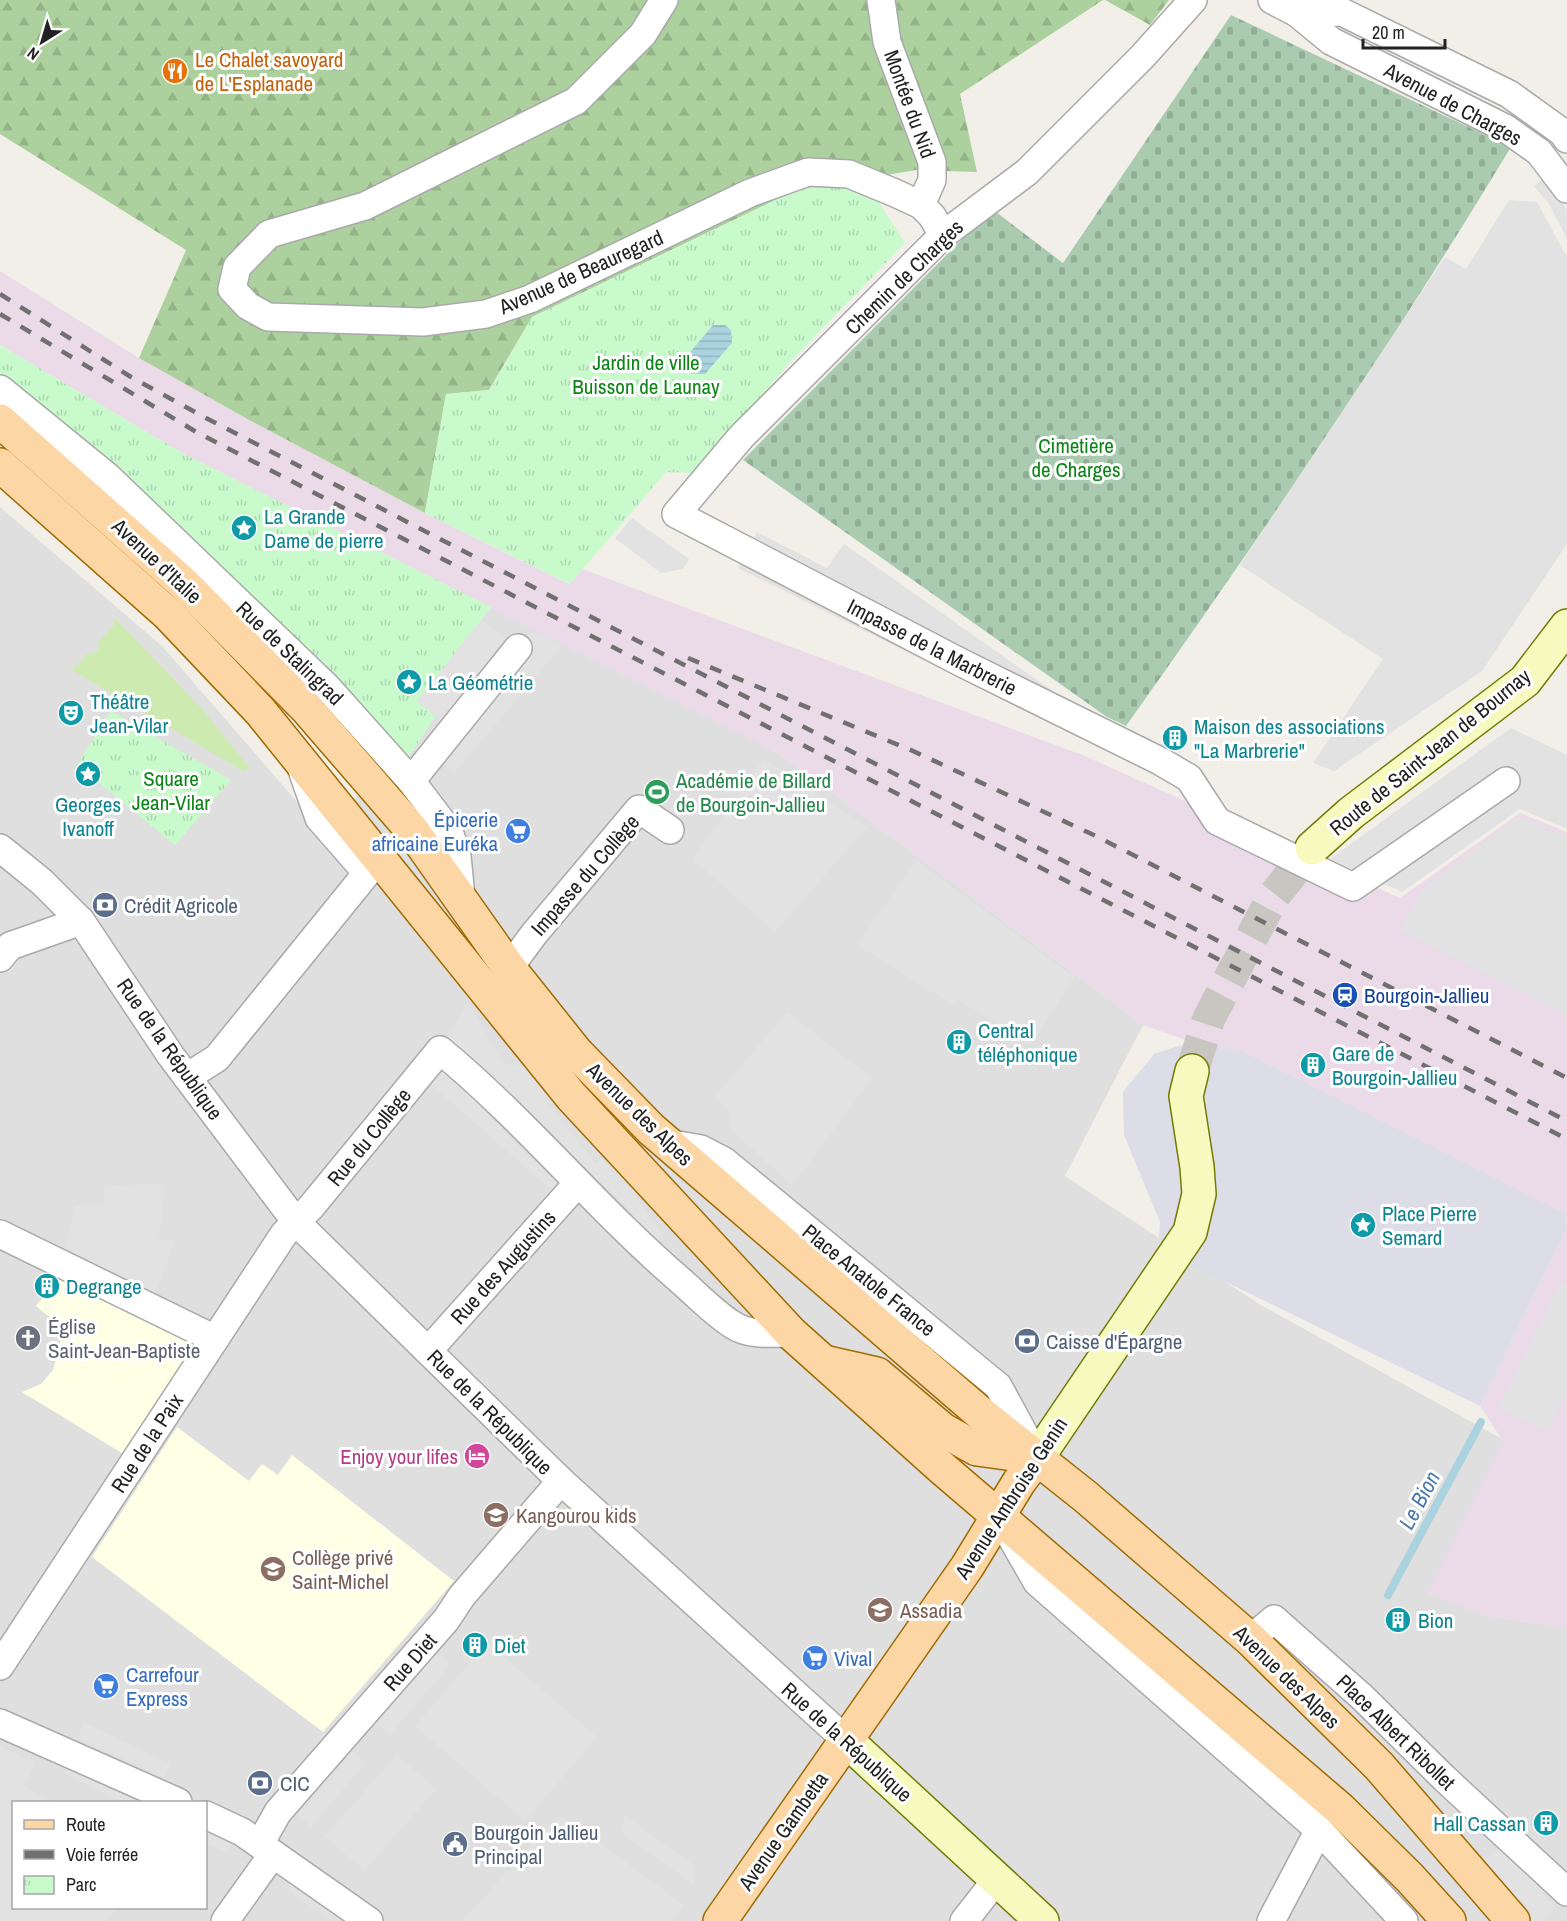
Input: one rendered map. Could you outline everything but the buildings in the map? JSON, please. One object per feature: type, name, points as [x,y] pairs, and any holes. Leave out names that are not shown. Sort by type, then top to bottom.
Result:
[{"type":"main road","name":"Avenue d'Italie","points":[[0,420],[184,584],[307,709]]},
{"type":"main road","name":"Avenue d'Italie","points":[[0,465],[168,614],[260,711],[290,749]]},
{"type":"main road","name":"Route de Saint-Jean de Bournay","points":[[1312,848],[1351,813],[1525,681],[1567,626]]},
{"type":"main road","name":"Avenue des Alpes","points":[[307,709],[411,829],[509,968],[576,1052],[667,1143],[980,1413],[1037,1458],[1250,1639],[1379,1766],[1513,1921]]},
{"type":"main road","name":"Avenue des Alpes","points":[[290,749],[571,1096],[791,1333],[999,1516],[1340,1809],[1410,1878],[1449,1921]]},
{"type":"main road","name":"Avenue Ambroise Genin","points":[[846,1740],[967,1568],[1037,1458],[1190,1232],[1199,1194],[1186,1096],[1192,1071]]},
{"type":"main road","name":"Avenue des Alpes","points":[[822,1361],[877,1374],[944,1430],[977,1449],[1037,1458]]},
{"type":"main road","name":"Rue de la République","points":[[846,1740],[1042,1921]]},
{"type":"main road","name":"Avenue Gambetta","points":[[720,1921],[846,1740]]},
{"type":"street","name":"Avenue de Beauregard","points":[[664,0],[643,34],[576,101],[365,206],[269,234],[237,267],[232,288],[248,306],[268,317],[423,322],[486,314],[530,299],[750,193],[808,172],[849,174],[921,206],[932,216],[944,235]]},
{"type":"street","name":"Montée du Nid","points":[[881,0],[887,42],[932,162],[932,180],[921,206]]},
{"type":"street","name":"Chemin de Charges","points":[[676,514],[741,437],[944,235],[1027,172],[1080,121],[1193,0]]},
{"type":"street","name":"Avenue de Charges","points":[[1272,0],[1297,13],[1331,40],[1505,128],[1539,152],[1567,189]]},
{"type":"street","name":"Avenue de Charges","points":[[1297,13],[1342,12],[1509,94],[1562,132],[1567,139]]},
{"type":"street","name":"Rue de Stalingrad","points":[[0,389],[108,477],[327,687],[411,781],[449,831],[457,856],[461,897]]},
{"type":"street","name":"Impasse de la Marbrerie","points":[[676,514],[962,663],[1160,761],[1188,778],[1218,821],[1353,887],[1506,781]]},
{"type":"street","points":[[411,781],[518,648]]},
{"type":"street","points":[[187,1077],[217,1058],[366,873],[319,818],[290,749]]},
{"type":"street","name":"Impasse du Collège","points":[[509,968],[534,934],[639,809],[670,830]]},
{"type":"street","name":"Rue de la République","points":[[0,848],[42,882],[81,921],[187,1077],[296,1222],[561,1481],[846,1740]]},
{"type":"street","points":[[5,952],[81,921]]},
{"type":"street","name":"Rue du Collège","points":[[296,1222],[440,1050],[507,1108],[577,1184]]},
{"type":"street","points":[[577,1184],[649,1254],[734,1326],[755,1334],[791,1333]]},
{"type":"street","name":"Rue des Augustins","points":[[428,1351],[577,1184]]},
{"type":"street","name":"Rue de la Paix","points":[[0,1666],[284,1234],[296,1222]]},
{"type":"street","points":[[0,1234],[215,1339]]},
{"type":"street","name":"Rue Diet","points":[[225,1921],[266,1849],[278,1812],[446,1620],[462,1596],[561,1481]]},
{"type":"street","name":"Avenue des Alpes","points":[[999,1516],[1037,1582],[1319,1830],[1404,1921]]},
{"type":"street","name":"Place Albert Ribollet","points":[[1250,1639],[1274,1619],[1362,1697],[1444,1778],[1567,1892]]},
{"type":"street","points":[[0,1723],[174,1801]]},
{"type":"street","points":[[207,1815],[243,1832],[369,1921]]},
{"type":"street","points":[[1271,1921],[1319,1830]]},
{"type":"street","points":[[964,1921],[997,1879]]},
{"type":"shaded area","points":[[1545,177],[1567,210],[1567,239],[1549,204],[1534,186]]},
{"type":"shaded area","points":[[1509,200],[1537,202],[1567,257],[1567,544],[1482,671],[1334,771],[1313,763],[1383,659],[1240,565],[1445,257],[1466,269]]},
{"type":"shaded area","points":[[0,271],[139,358],[251,421],[425,513],[569,584],[582,569],[1085,756],[1400,898],[1520,813],[1567,832],[1567,1216],[1243,1051],[1191,1042],[1143,1025],[782,755],[184,454],[0,345]]},
{"type":"shaded area","points":[[0,507],[162,646],[317,825],[405,762],[417,701],[491,607],[782,755],[1143,1025],[1065,1176],[1259,1304],[1504,1440],[1428,1593],[1486,1616],[1567,1628],[1567,1921],[0,1921]]},
{"type":"shaded area","points":[[632,518],[689,559],[683,569],[661,573],[615,538]]},
{"type":"shaded area","points":[[757,532],[827,568],[844,544],[1146,757],[1140,768],[738,568]]},
{"type":"shaded area","points":[[481,620],[517,647],[533,631],[563,645],[454,773],[432,754],[451,730],[417,701]]},
{"type":"shaded area","points":[[1511,728],[1567,755],[1567,829],[1520,809],[1402,892],[1330,859]]},
{"type":"shaded area","points":[[763,759],[867,827],[775,932],[693,859]]},
{"type":"shaded area","points":[[1519,817],[1567,836],[1567,1015],[1400,930],[1422,889]]},
{"type":"shaded area","points":[[916,860],[1074,977],[1031,1045],[957,999],[953,1005],[857,945]]},
{"type":"shaded area","points":[[468,1001],[503,1063],[528,1067],[550,1094],[544,1100],[596,1163],[604,1157],[636,1194],[662,1236],[649,1254],[559,1168],[554,1192],[428,1082],[446,1040]]},
{"type":"shaded area","points":[[787,1012],[872,1078],[792,1186],[730,1128],[730,1111],[714,1098]]},
{"type":"shaded area","name":"Place Pierre Semard","points":[[1191,1042],[1243,1051],[1566,1214],[1567,1228],[1480,1406],[1158,1249],[1160,1222],[1124,1135],[1123,1092],[1154,1054]]},
{"type":"shaded area","points":[[165,1183],[159,1239],[175,1242],[154,1296],[64,1251],[75,1206],[104,1207],[104,1186]]},
{"type":"shaded area","points":[[1567,1228],[1567,1628],[1486,1616],[1427,1593],[1503,1441],[1480,1406]]},
{"type":"shaded area","points":[[62,1276],[199,1345],[186,1366],[182,1364],[125,1455],[22,1392],[41,1384],[53,1370],[64,1329],[36,1306],[46,1294],[52,1296]]},
{"type":"shaded area","points":[[1560,1283],[1567,1286],[1567,1392],[1548,1431],[1499,1408]]},
{"type":"shaded area","name":"Collège privé Saint-Michel","points":[[177,1427],[249,1481],[262,1464],[278,1475],[292,1455],[454,1581],[323,1732],[92,1557]]},
{"type":"shaded area","points":[[487,1642],[597,1737],[525,1821],[415,1726]]},
{"type":"shaded area","points":[[437,1652],[451,1664],[390,1735],[376,1724]]},
{"type":"shaded area","points":[[84,1723],[171,1764],[164,1778],[77,1738]]},
{"type":"shaded area","points":[[0,1746],[35,1764],[24,1786],[52,1801],[12,1801],[12,1909],[116,1909],[107,1921],[0,1921]]},
{"type":"shaded area","points":[[353,1751],[366,1763],[311,1827],[298,1815]]},
{"type":"shaded area","points":[[397,1754],[436,1790],[364,1871],[325,1836]]},
{"type":"shaded area","points":[[70,1764],[146,1801],[122,1801],[65,1774]]},
{"type":"shaded area","points":[[624,1815],[695,1866],[693,1884],[622,1834]]},
{"type":"shaded area","points":[[558,1816],[571,1822],[684,1905],[672,1921],[462,1921]]},
{"type":"shaded area","points":[[207,1832],[232,1844],[227,1853],[207,1843]]},
{"type":"shaded area","points":[[1500,1844],[1555,1907],[1543,1921],[1535,1921],[1484,1863]]},
{"type":"shaded area","points":[[293,1883],[351,1921],[333,1921],[288,1891]]},
{"type":"green space","points":[[0,0],[1103,0],[960,94],[977,172],[916,170],[794,191],[532,317],[489,390],[446,394],[425,513],[251,421],[139,358],[186,250],[0,134]]},
{"type":"green space","points":[[1105,0],[1169,0],[1150,25]]},
{"type":"green space","name":"Cimetière de Charges","points":[[1231,15],[1511,147],[1372,368],[1226,584],[1126,726],[1107,717],[743,460],[992,209],[1063,263]]},
{"type":"green space","name":"Jardin de ville Buisson de Launay","points":[[845,180],[875,196],[905,243],[793,359],[694,473],[666,472],[570,584],[425,513],[446,394],[490,390],[532,317],[794,191]]},
{"type":"green space","points":[[0,345],[184,454],[491,607],[417,701],[436,716],[405,762],[0,378]]},
{"type":"green space","points":[[115,618],[203,710],[249,767],[245,772],[72,670],[90,651],[94,654],[100,647],[97,643],[115,624],[113,622]]},
{"type":"green space","name":"Square Jean-Vilar","points":[[111,711],[231,780],[175,845],[77,765]]},
{"type":"water","points":[[713,325],[725,325],[731,330],[732,343],[705,374],[692,374],[688,370],[686,357]]},
{"type":"waterway","name":"Le Bion","points":[[1388,1595],[1481,1422]]},
{"type":"tunnel","points":[[1192,1071],[1209,1018],[1273,897],[1312,848]]},
{"type":"railway","points":[[0,294],[131,377],[206,418],[1567,1121]]},
{"type":"railway","points":[[0,314],[198,433],[1567,1139]]},
{"type":"railway","points":[[688,658],[913,751],[1098,837],[1567,1078]]},
{"type":"place","name":"Le Chalet savoyard de L'Esplanade","points":[[175,71]]},
{"type":"place","name":"La Grande Dame de pierre","points":[[244,528]]},
{"type":"place","name":"La Géométrie","points":[[409,682]]},
{"type":"place","name":"Théâtre Jean-Vilar","points":[[71,713]]},
{"type":"place","name":"Maison des associations \"La Marbrerie\"","points":[[1175,738]]},
{"type":"place","name":"Georges Ivanoff","points":[[88,774]]},
{"type":"place","name":"Académie de Billard de Bourgoin-Jallieu","points":[[657,792]]},
{"type":"place","name":"Épicerie africaine Euréka","points":[[518,831]]},
{"type":"place","name":"Crédit Agricole","points":[[105,905]]},
{"type":"place","name":"Bourgoin-Jallieu","points":[[1345,995]]},
{"type":"place","name":"Central téléphonique","points":[[959,1042]]},
{"type":"place","name":"Gare de Bourgoin-Jallieu","points":[[1313,1065]]},
{"type":"place","name":"Place Pierre Semard","points":[[1363,1225]]},
{"type":"place","name":"Degrange","points":[[47,1286]]},
{"type":"place","name":"Église Saint-Jean-Baptiste","points":[[28,1338]]},
{"type":"place","name":"Caisse d'Épargne","points":[[1027,1341]]},
{"type":"place","name":"Enjoy your lifes","points":[[477,1456]]},
{"type":"place","name":"Kangourou kids","points":[[496,1515]]},
{"type":"place","name":"Collège privé Saint-Michel","points":[[273,1569]]},
{"type":"place","name":"Assadia","points":[[880,1610]]},
{"type":"place","name":"Bion","points":[[1398,1620]]},
{"type":"place","name":"Diet","points":[[475,1645]]},
{"type":"place","name":"Vival","points":[[815,1658]]},
{"type":"place","name":"Carrefour Express","points":[[106,1686]]},
{"type":"place","name":"CIC","points":[[260,1783]]},
{"type":"place","name":"Hall Cassan","points":[[1546,1823]]},
{"type":"place","name":"Bourgoin Jallieu Principal","points":[[455,1844]]}]
